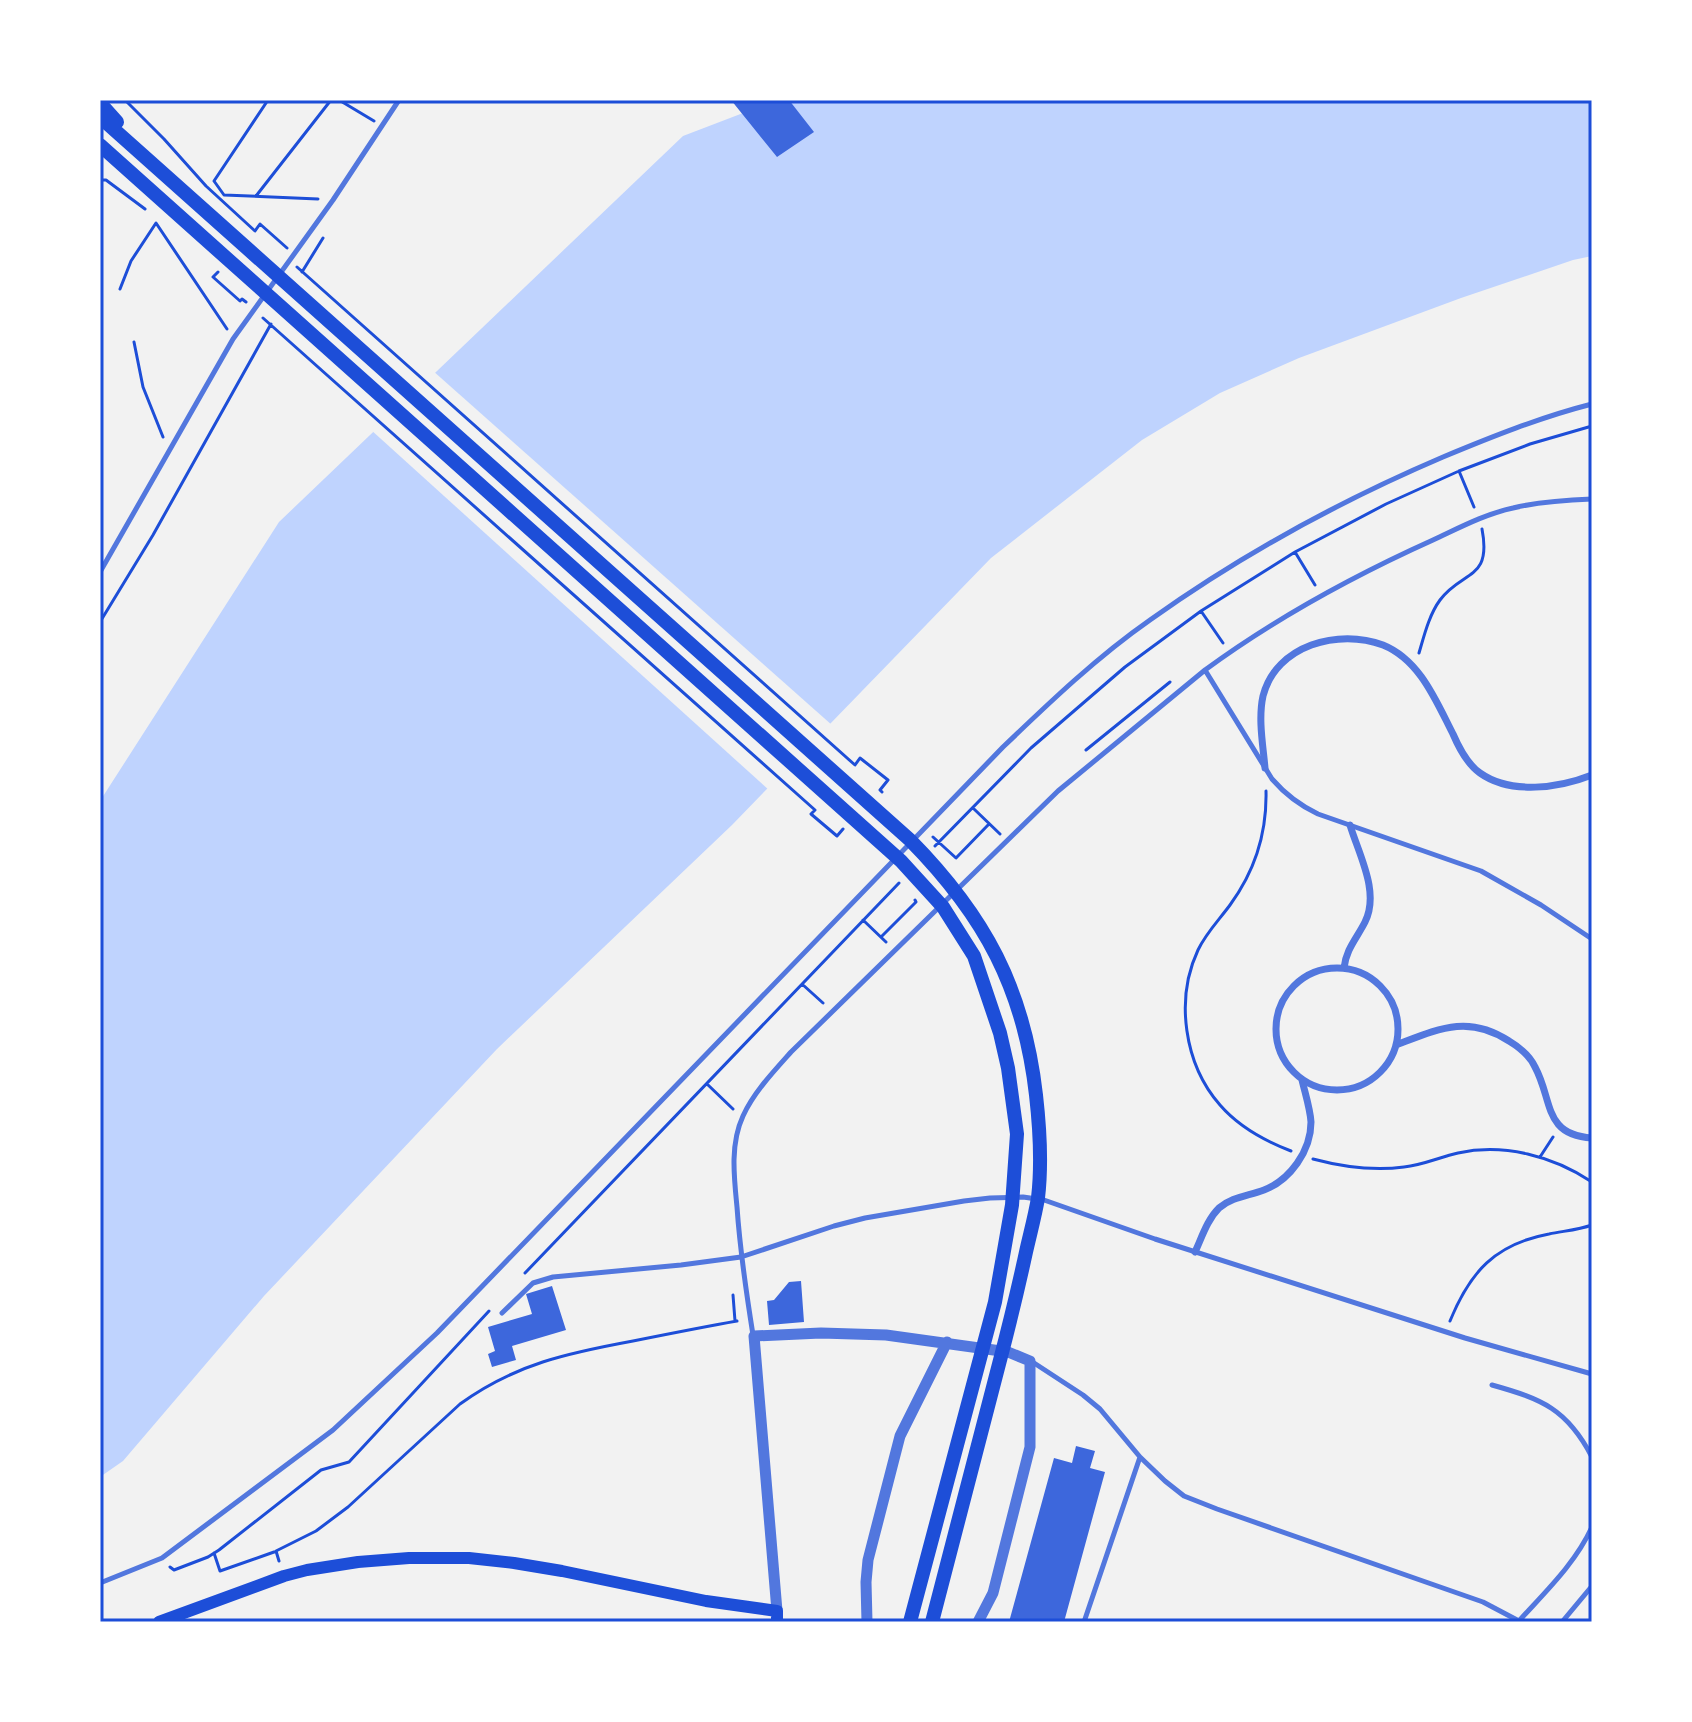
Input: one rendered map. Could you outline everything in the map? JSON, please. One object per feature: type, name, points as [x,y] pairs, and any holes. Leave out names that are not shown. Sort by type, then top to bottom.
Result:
[{"type":"main road","points":[[100,103],[154,165]]},
{"type":"main road","points":[[100,117],[910,840],[941,872],[982,929],[1016,1000],[1026,1031],[1041,1135],[1040,1173],[1037,1201],[1014,1306],[932,1622]]},
{"type":"main road","points":[[100,145],[901,861],[943,907],[974,956],[1000,1033],[1008,1068],[1015,1114],[1016,1167],[995,1302],[910,1622]]},
{"type":"main road","points":[[159,1622],[284,1576],[358,1562],[409,1558],[469,1558],[562,1571],[777,1617]]},
{"type":"street","points":[[1265,768],[1261,729],[1264,695],[1272,676],[1291,656],[1304,648],[1321,641],[1352,638],[1385,646],[1414,669],[1432,693],[1461,751],[1479,773],[1509,785],[1530,786],[1575,782],[1592,775]]},
{"type":"street","points":[[1344,968],[1349,947],[1366,919],[1371,894],[1350,825]]},
{"type":"street","points":[[1330,968],[1344,968],[1366,975],[1384,990],[1396,1010],[1396,1045],[1386,1066],[1369,1081],[1358,1087],[1323,1089],[1302,1080],[1283,1060],[1278,1048],[1276,1020],[1279,1007],[1285,995],[1305,976],[1330,968]]},
{"type":"street","points":[[1396,1045],[1453,1026],[1473,1026],[1494,1032],[1515,1045],[1533,1063],[1550,1112],[1560,1127],[1573,1135],[1592,1138]]},
{"type":"street","points":[[1195,1252],[1211,1217],[1228,1201],[1280,1182],[1292,1170],[1309,1136],[1311,1123],[1302,1080]]},
{"type":"street","points":[[777,1617],[754,1336],[854,1334],[947,1342],[1008,1352],[1030,1361],[1030,1447],[993,1593],[978,1622]]},
{"type":"street","points":[[867,1622],[868,1560],[900,1436],[947,1342]]},
{"type":"lane","points":[[100,572],[233,339],[333,200],[399,100]]},
{"type":"lane","points":[[100,1583],[162,1558],[333,1430],[437,1333],[1003,747],[1082,674],[1150,620],[1292,531],[1365,492],[1515,428],[1592,404]]},
{"type":"lane","points":[[754,1336],[741,1257],[734,1175],[737,1136],[743,1114],[791,1052],[1058,791],[1230,652],[1321,595],[1479,519],[1513,508],[1592,499]]},
{"type":"lane","points":[[1205,670],[1265,768],[1285,794],[1303,807],[1481,871],[1592,939]]},
{"type":"lane","points":[[502,1313],[533,1283],[553,1277],[741,1257],[865,1218],[964,1201],[1023,1197],[1044,1200],[1446,1332],[1592,1374]]},
{"type":"lane","points":[[1030,1361],[1100,1409],[1140,1457],[1184,1496],[1483,1602],[1519,1622],[1561,1575],[1592,1527]]},
{"type":"lane","points":[[1492,1385],[1522,1393],[1554,1409],[1576,1431],[1592,1457]]},
{"type":"lane","points":[[1084,1622],[1140,1457]]},
{"type":"lane","points":[[1562,1622],[1592,1586]]},
{"type":"path","points":[[125,100],[206,186],[255,231],[260,224],[289,250],[285,255]]},
{"type":"path","points":[[268,100],[214,181],[224,195],[333,200]]},
{"type":"path","points":[[256,196],[331,100]]},
{"type":"path","points":[[339,100],[382,126]]},
{"type":"path","points":[[100,180],[106,180],[163,222]]},
{"type":"path","points":[[120,289],[131,261],[156,223],[233,339]]},
{"type":"path","points":[[300,275],[323,237]]},
{"type":"path","points":[[296,266],[855,765],[860,758],[888,780],[880,790]]},
{"type":"path","points":[[220,269],[213,277],[254,309],[815,810],[811,814],[837,836],[844,827]]},
{"type":"path","points":[[100,622],[153,535],[277,314]]},
{"type":"path","points":[[134,342],[143,387],[168,452]]},
{"type":"path","points":[[929,853],[1031,748],[1068,715],[1125,667],[1201,611],[1295,552],[1386,504],[1530,444],[1592,426]]},
{"type":"path","points":[[1459,471],[1475,507]]},
{"type":"path","points":[[1414,669],[1438,602],[1479,568],[1484,547],[1479,519]]},
{"type":"path","points":[[1295,552],[1315,586]]},
{"type":"path","points":[[1201,611],[1230,652]]},
{"type":"path","points":[[1214,649],[1223,643]]},
{"type":"path","points":[[1082,754],[1175,678]]},
{"type":"path","points":[[1265,768],[1266,810],[1260,845],[1244,885],[1203,942],[1191,966],[1186,990],[1187,1033],[1200,1074],[1219,1105],[1246,1128],[1268,1141],[1301,1155],[1344,1166],[1405,1167],[1457,1153],[1497,1150],[1558,1163],[1592,1182]]},
{"type":"path","points":[[973,808],[989,824]]},
{"type":"path","points":[[526,1272],[907,875]]},
{"type":"path","points":[[863,920],[881,937]]},
{"type":"path","points":[[802,984],[826,1006]]},
{"type":"path","points":[[706,1084],[733,1109]]},
{"type":"path","points":[[730,1117],[740,1100]]},
{"type":"path","points":[[1540,1157],[1560,1127]]},
{"type":"path","points":[[1446,1332],[1473,1277],[1503,1249],[1532,1238],[1592,1225]]},
{"type":"path","points":[[733,1291],[735,1321]]},
{"type":"path","points":[[162,1558],[174,1570],[214,1553],[321,1470],[349,1462],[495,1305]]},
{"type":"path","points":[[214,1553],[220,1571],[276,1551],[316,1531],[348,1507],[460,1404],[498,1380],[550,1358],[751,1319]]},
{"type":"path","points":[[276,1551],[284,1576]]},
{"type":"water","points":[[777,100],[1592,100],[1592,256],[1461,298],[1299,358],[1220,393],[1142,440],[991,558],[732,825],[497,1049],[264,1296],[123,1461],[100,1477],[100,801],[279,522],[683,136]]},
{"type":"pier","points":[[432,370],[833,726],[770,791],[370,429]]},
{"type":"building","points":[[731,100],[789,100],[814,132],[777,157]]},
{"type":"building","points":[[801,1281],[804,1322],[769,1325],[767,1301],[774,1300],[789,1282]]},
{"type":"building","points":[[552,1286],[566,1330],[512,1346],[516,1360],[492,1367],[488,1354],[495,1351],[488,1327],[532,1314],[526,1294]]},
{"type":"building","points":[[1076,1446],[1095,1451],[1090,1468],[1105,1472],[1064,1622],[1009,1622],[1054,1458],[1072,1463]]}]
